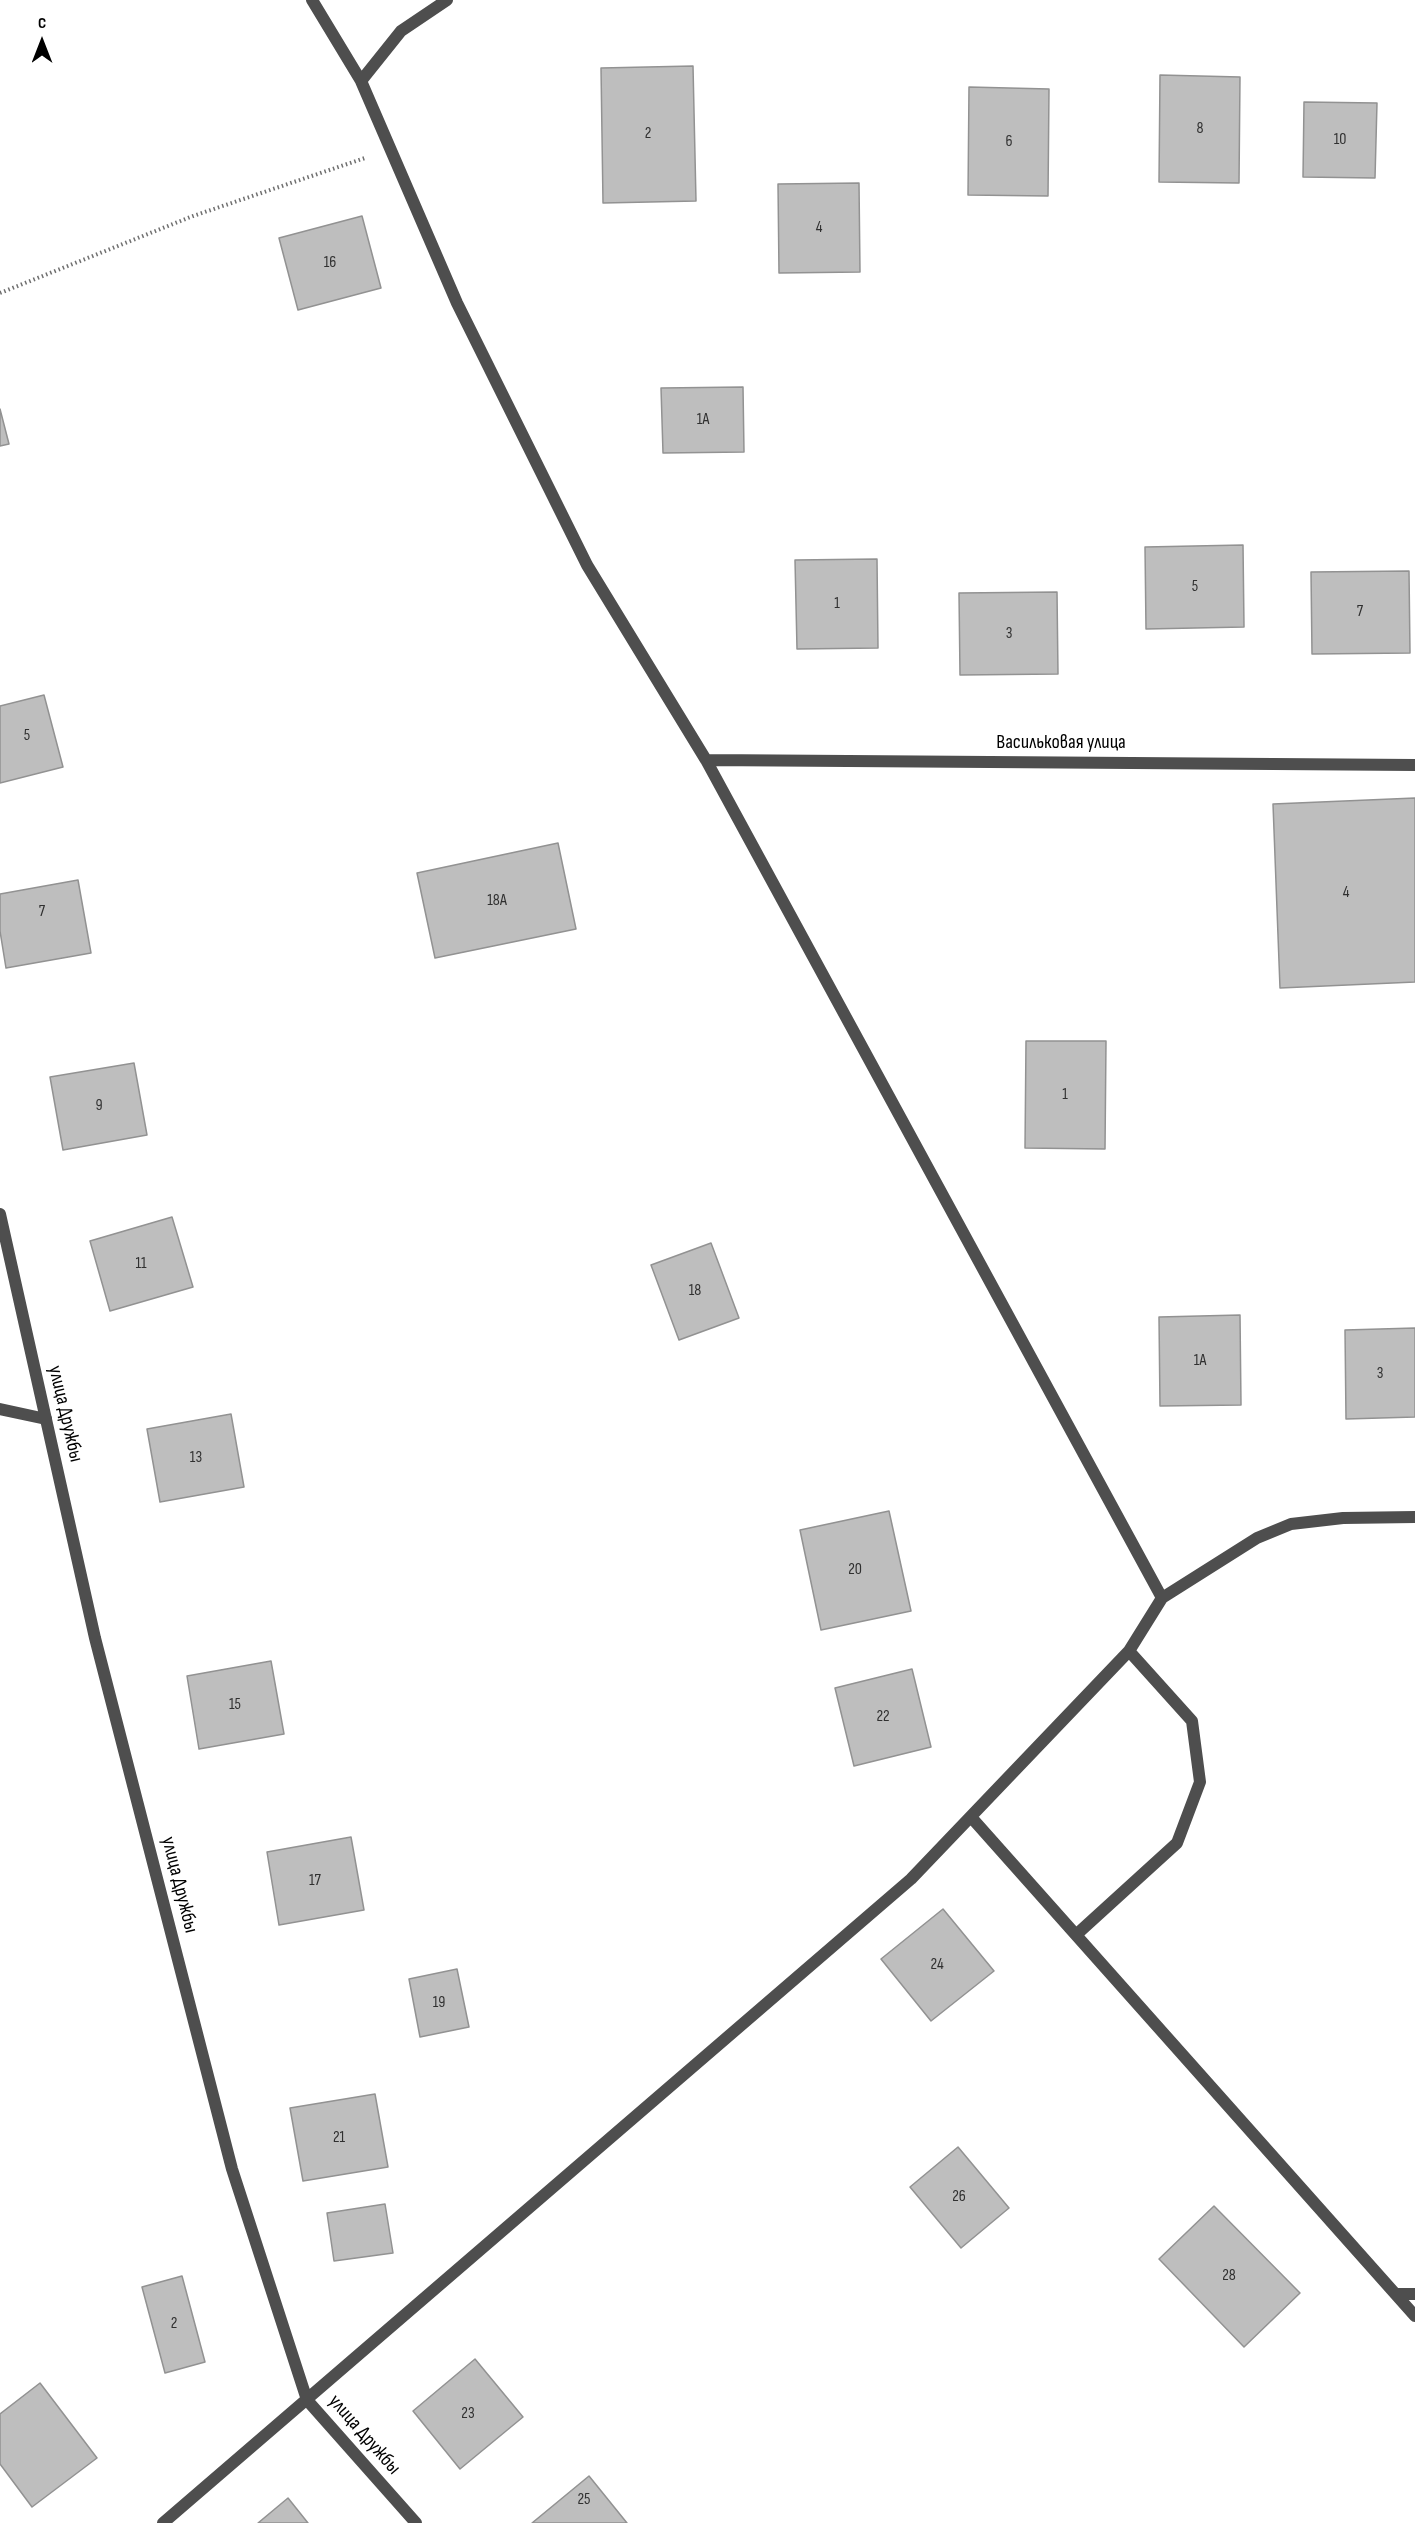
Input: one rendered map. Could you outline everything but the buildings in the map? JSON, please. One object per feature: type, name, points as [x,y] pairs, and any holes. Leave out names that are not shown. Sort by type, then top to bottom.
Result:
[{"type":"street","points":[[312,0],[361,81],[457,303],[587,565],[706,760],[1162,1598]]},
{"type":"street","points":[[361,81],[400,31],[447,0]]},
{"type":"street","name":"Васильковая улица","points":[[706,760],[1415,765]]},
{"type":"street","name":"улица Дружбы","points":[[0,1214],[4,1253],[46,1419],[95,1638],[232,2169],[307,2400],[416,2523]]},
{"type":"street","points":[[0,1409],[46,1419]]},
{"type":"street","points":[[163,2523],[911,1879],[1129,1651],[1162,1598],[1257,1538],[1291,1524],[1343,1518],[1415,1517]]},
{"type":"street","points":[[1077,1934],[1177,1843],[1200,1782],[1192,1721],[1129,1651]]},
{"type":"street","points":[[971,1816],[1415,2316]]},
{"type":"street","points":[[1396,2294],[1415,2295]]},
{"type":"path","points":[[0,293],[193,216],[390,149]]}]
